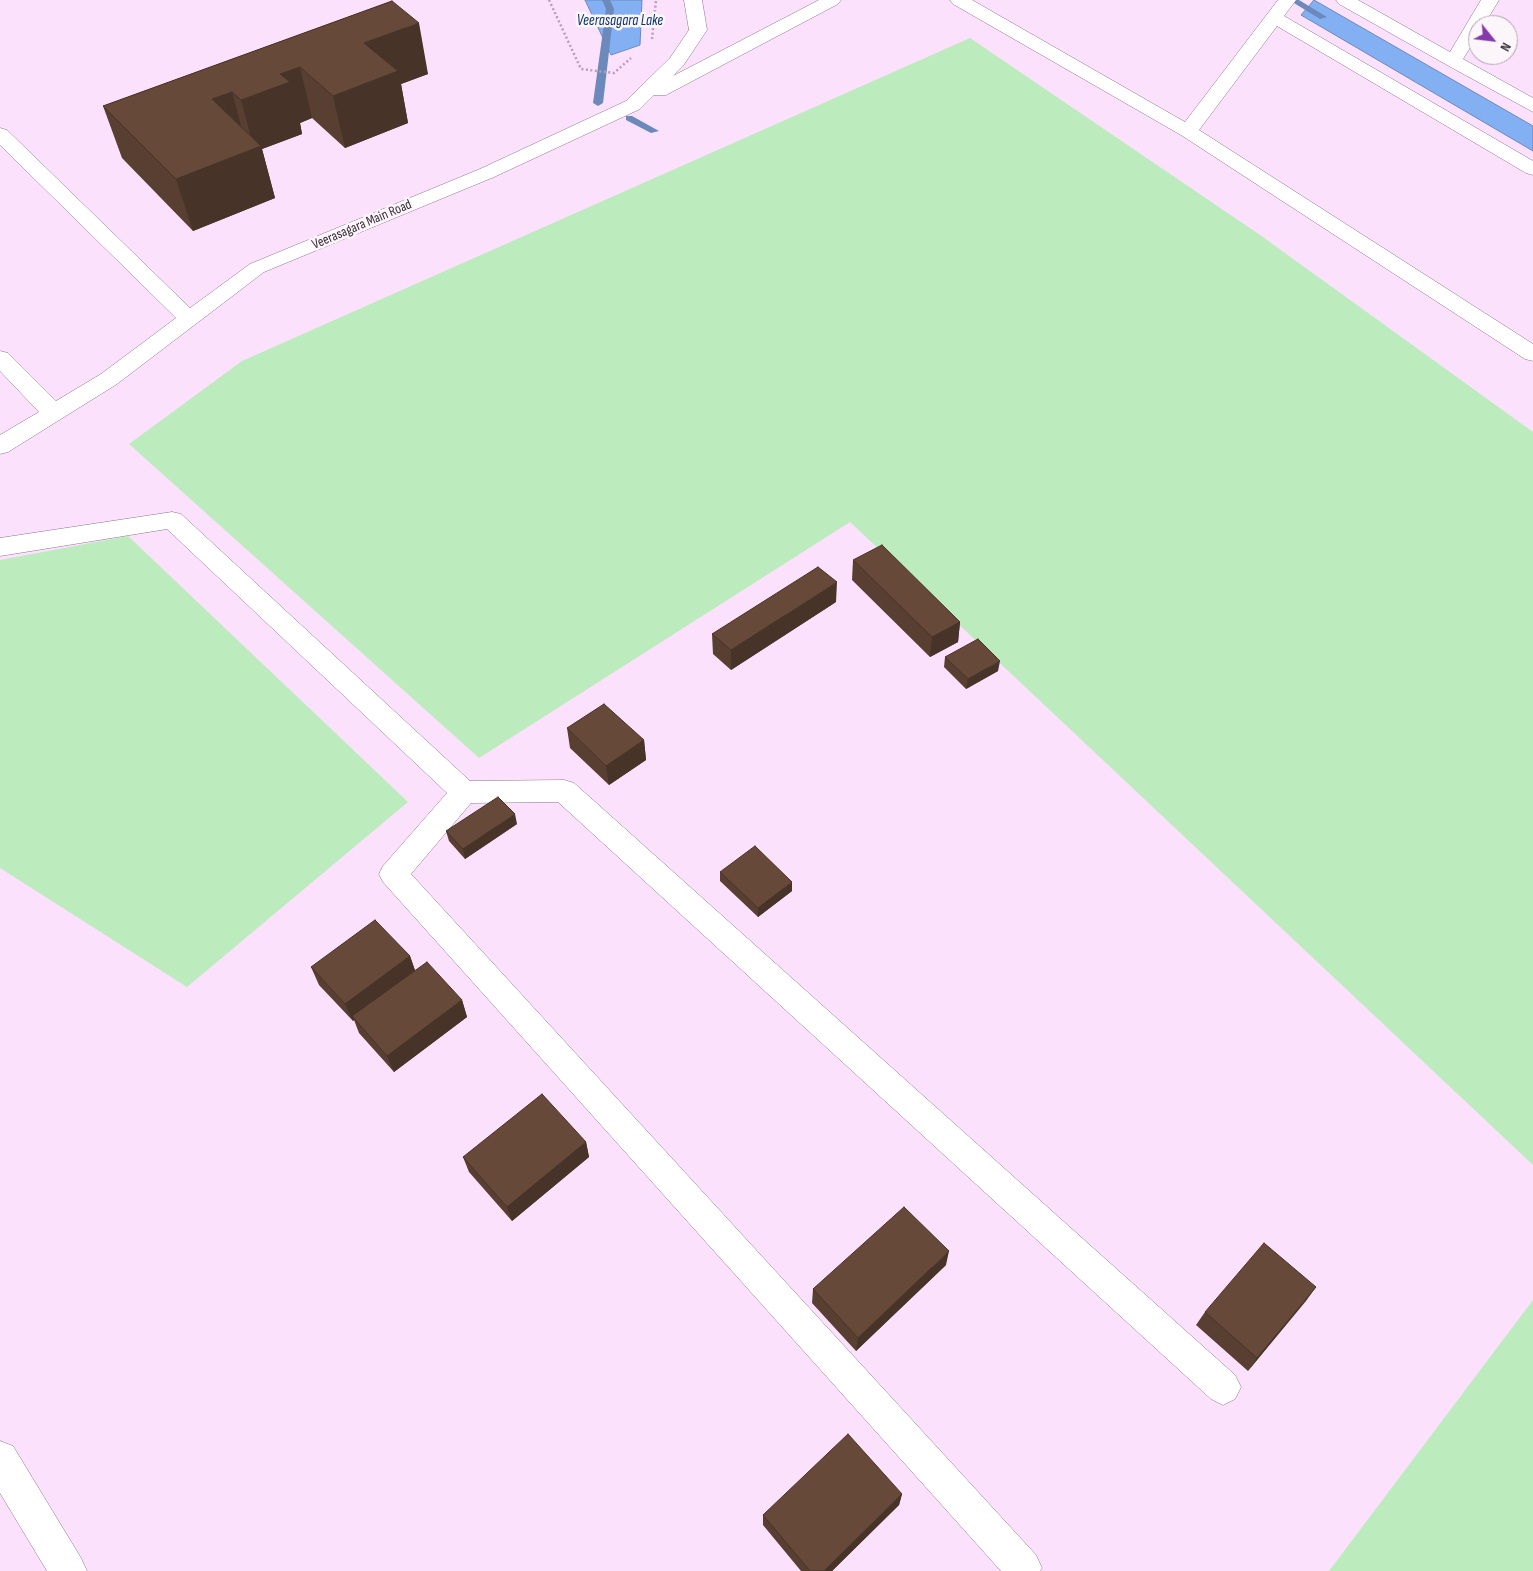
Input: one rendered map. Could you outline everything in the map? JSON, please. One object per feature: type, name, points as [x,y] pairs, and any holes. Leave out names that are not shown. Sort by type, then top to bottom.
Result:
[{"type":"street","name":"Veerasagara Main Road","points":[[0,446],[110,379],[257,268],[487,172],[633,105],[677,62],[698,30],[693,0]]},
{"type":"street","points":[[633,105],[832,0]]},
{"type":"street","points":[[959,0],[1188,131],[1533,354]]},
{"type":"street","points":[[1345,0],[1533,106]]},
{"type":"street","points":[[1453,61],[1490,0]]},
{"type":"street","points":[[1188,131],[1281,8],[1533,169]]},
{"type":"street","points":[[0,134],[189,319]]},
{"type":"street","points":[[0,358],[54,413]]},
{"type":"street","points":[[0,547],[172,520],[464,792],[564,791],[1223,1387]]},
{"type":"street","points":[[464,792],[393,874],[1023,1568]]},
{"type":"street","points":[[0,1459],[68,1571]]},
{"type":"path","points":[[549,0],[581,69],[614,73],[633,57]]},
{"type":"path","points":[[652,40],[656,0]]},
{"type":"green space","points":[[970,38],[1260,235],[1533,432],[1533,1165],[850,522],[479,758],[129,444],[242,361]]},
{"type":"green space","points":[[128,536],[408,802],[187,987],[0,868],[0,560]]},
{"type":"green space","points":[[1533,1300],[1533,1571],[1329,1571]]},
{"type":"water","name":"Veerasagara Lake","points":[[585,0],[642,0],[640,45],[611,55]]},
{"type":"water","points":[[1314,0],[1533,126],[1533,151],[1301,15]]},
{"type":"building","points":[[392,1],[419,23],[364,43],[398,71],[333,96],[300,67],[280,74],[290,82],[241,100],[232,92],[212,99],[261,146],[176,179],[103,106]]},
{"type":"building","points":[[882,545],[960,622],[932,637],[853,560]]},
{"type":"building","points":[[818,567],[837,582],[731,650],[712,634]]},
{"type":"building","points":[[978,639],[1000,661],[968,679],[945,657]]},
{"type":"building","points":[[604,704],[644,740],[606,766],[567,728]]},
{"type":"building","points":[[498,797],[515,814],[463,849],[446,831]]},
{"type":"building","points":[[755,846],[792,882],[758,908],[720,872]]},
{"type":"building","points":[[375,920],[410,956],[345,1004],[311,967]]},
{"type":"building","points":[[427,962],[462,1000],[387,1056],[352,1016]]},
{"type":"building","points":[[542,1094],[586,1142],[507,1207],[463,1157]]},
{"type":"building","points":[[904,1207],[949,1251],[858,1338],[813,1289]]},
{"type":"building","points":[[1264,1243],[1316,1287],[1257,1358],[1205,1312]]},
{"type":"building","points":[[848,1434],[902,1494],[824,1571],[810,1571],[763,1515]]},
{"type":"waterway","points":[[598,103],[610,9],[606,0]]},
{"type":"waterway","points":[[1293,0],[1323,17]]},
{"type":"waterway","points":[[629,118],[654,131]]}]
